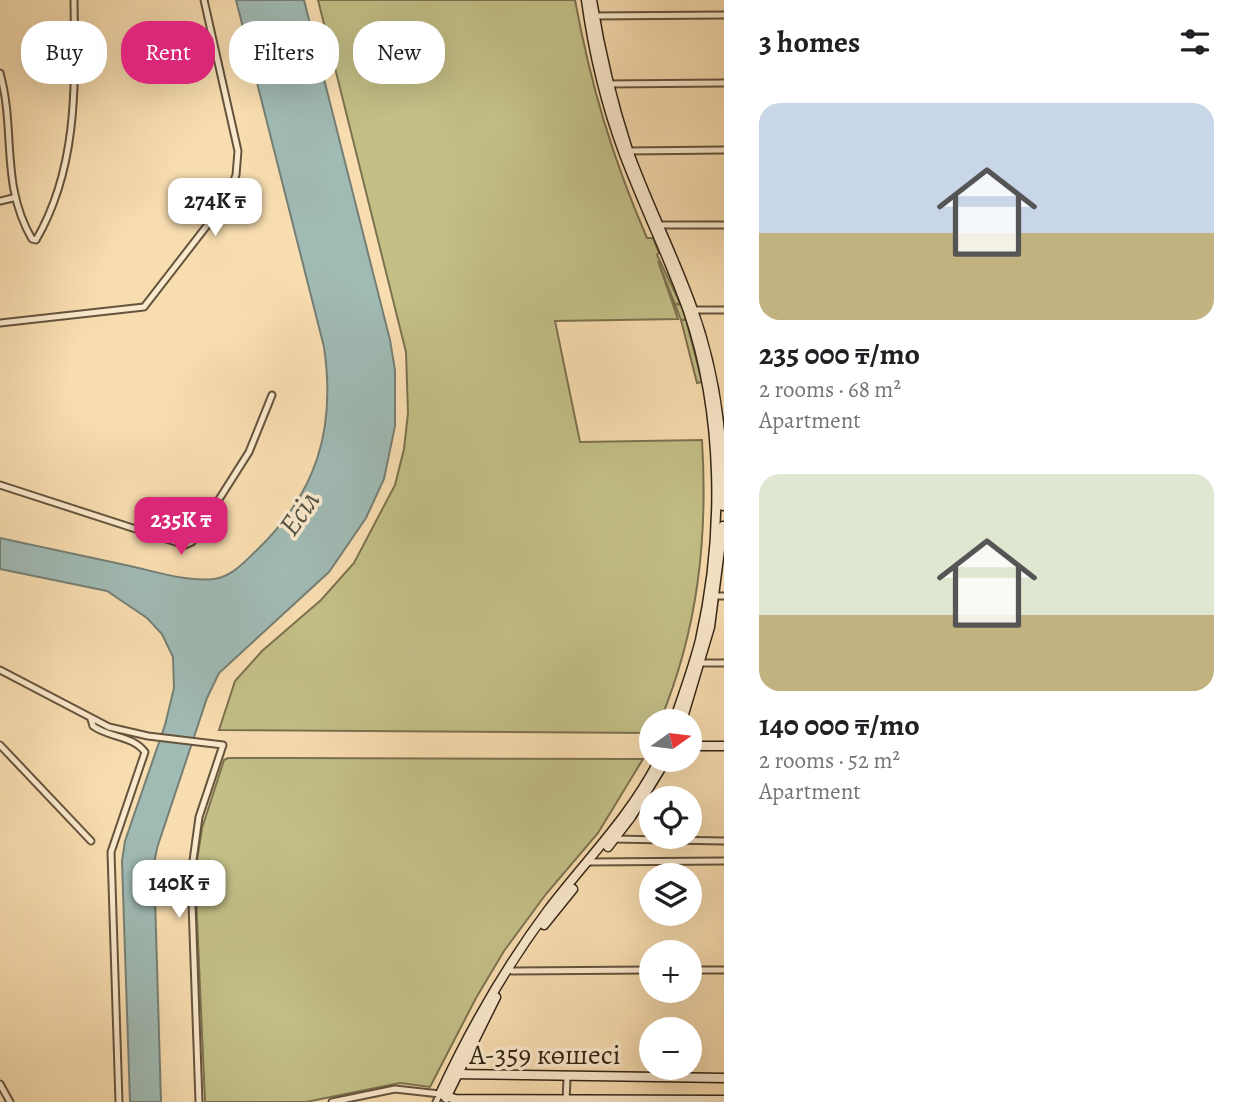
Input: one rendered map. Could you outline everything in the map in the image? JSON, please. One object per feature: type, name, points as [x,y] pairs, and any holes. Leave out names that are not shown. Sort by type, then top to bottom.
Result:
[{"type":"street","points":[[0,73],[7,116],[13,198],[25,227],[32,239],[36,240],[49,217],[69,145],[75,93],[74,0]]},
{"type":"street","points":[[0,323],[144,307],[226,201],[236,175],[238,151],[204,0]]},
{"type":"street","points":[[586,0],[592,16],[606,84],[626,151],[687,310],[715,393]]},
{"type":"street","points":[[592,0],[592,16]]},
{"type":"street","points":[[592,16],[724,15]]},
{"type":"street","points":[[606,84],[724,83]]},
{"type":"street","points":[[626,151],[724,150]]},
{"type":"street","points":[[0,201],[13,198]]},
{"type":"street","points":[[655,225],[724,225]]},
{"type":"street","points":[[655,225],[694,310],[715,393],[721,461],[717,596],[685,709]]},
{"type":"street","points":[[694,310],[724,310]]},
{"type":"street","points":[[0,485],[185,545],[192,542],[249,452],[272,395]]},
{"type":"street","points":[[698,663],[724,663]]},
{"type":"street","points":[[679,709],[698,663]]},
{"type":"street","points":[[0,670],[109,727],[148,736],[223,745],[199,817],[191,875],[198,1102]]},
{"type":"street","points":[[91,719],[93,726],[101,732],[131,740],[145,752],[111,852],[119,1102]]},
{"type":"street","points":[[702,746],[720,746],[724,739]]},
{"type":"street","points":[[0,745],[91,841]]},
{"type":"street","points":[[611,839],[652,772]]},
{"type":"street","points":[[441,1098],[510,969],[549,909],[611,839],[658,772]]},
{"type":"street","points":[[611,839],[724,841]]},
{"type":"street","points":[[592,862],[724,861]]},
{"type":"street","points":[[510,969],[639,970]]},
{"type":"street","points":[[702,970],[724,970]]},
{"type":"street","name":"А-359 көшесі","points":[[452,1075],[724,1078]]},
{"type":"street","points":[[566,1101],[567,1078]]},
{"type":"street","points":[[0,1084],[10,1102]]},
{"type":"street","points":[[332,1102],[394,1089],[441,1098],[566,1101],[724,1100]]},
{"type":"shaded area","points":[[318,0],[575,0],[588,62],[613,150],[647,238],[653,238],[659,253],[657,255],[680,303],[676,304],[681,305],[686,319],[682,320],[686,320],[702,382],[697,383],[681,320],[658,261],[678,319],[555,321],[580,442],[702,440],[701,548],[692,618],[665,709],[639,709],[639,733],[219,730],[235,681],[262,651],[321,600],[354,563],[395,485],[404,449],[408,413],[406,352],[339,84],[339,21],[323,21]]},
{"type":"shaded area","points":[[639,759],[639,766],[598,833],[546,894],[504,951],[476,998],[430,1087],[400,1083],[306,1102],[205,1102],[195,873],[202,828],[224,760]]},
{"type":"water","points":[[236,0],[304,0],[309,21],[241,21]]},
{"type":"water","name":"Есіл","points":[[257,84],[325,84],[390,340],[395,370],[395,426],[384,479],[366,518],[329,572],[219,673],[207,698],[154,864],[161,1102],[130,1102],[122,861],[125,841],[165,725],[174,688],[173,657],[162,634],[147,618],[107,591],[0,569],[0,538],[172,576],[214,579],[233,572],[278,528],[308,482],[318,458],[327,405],[324,347]]}]
